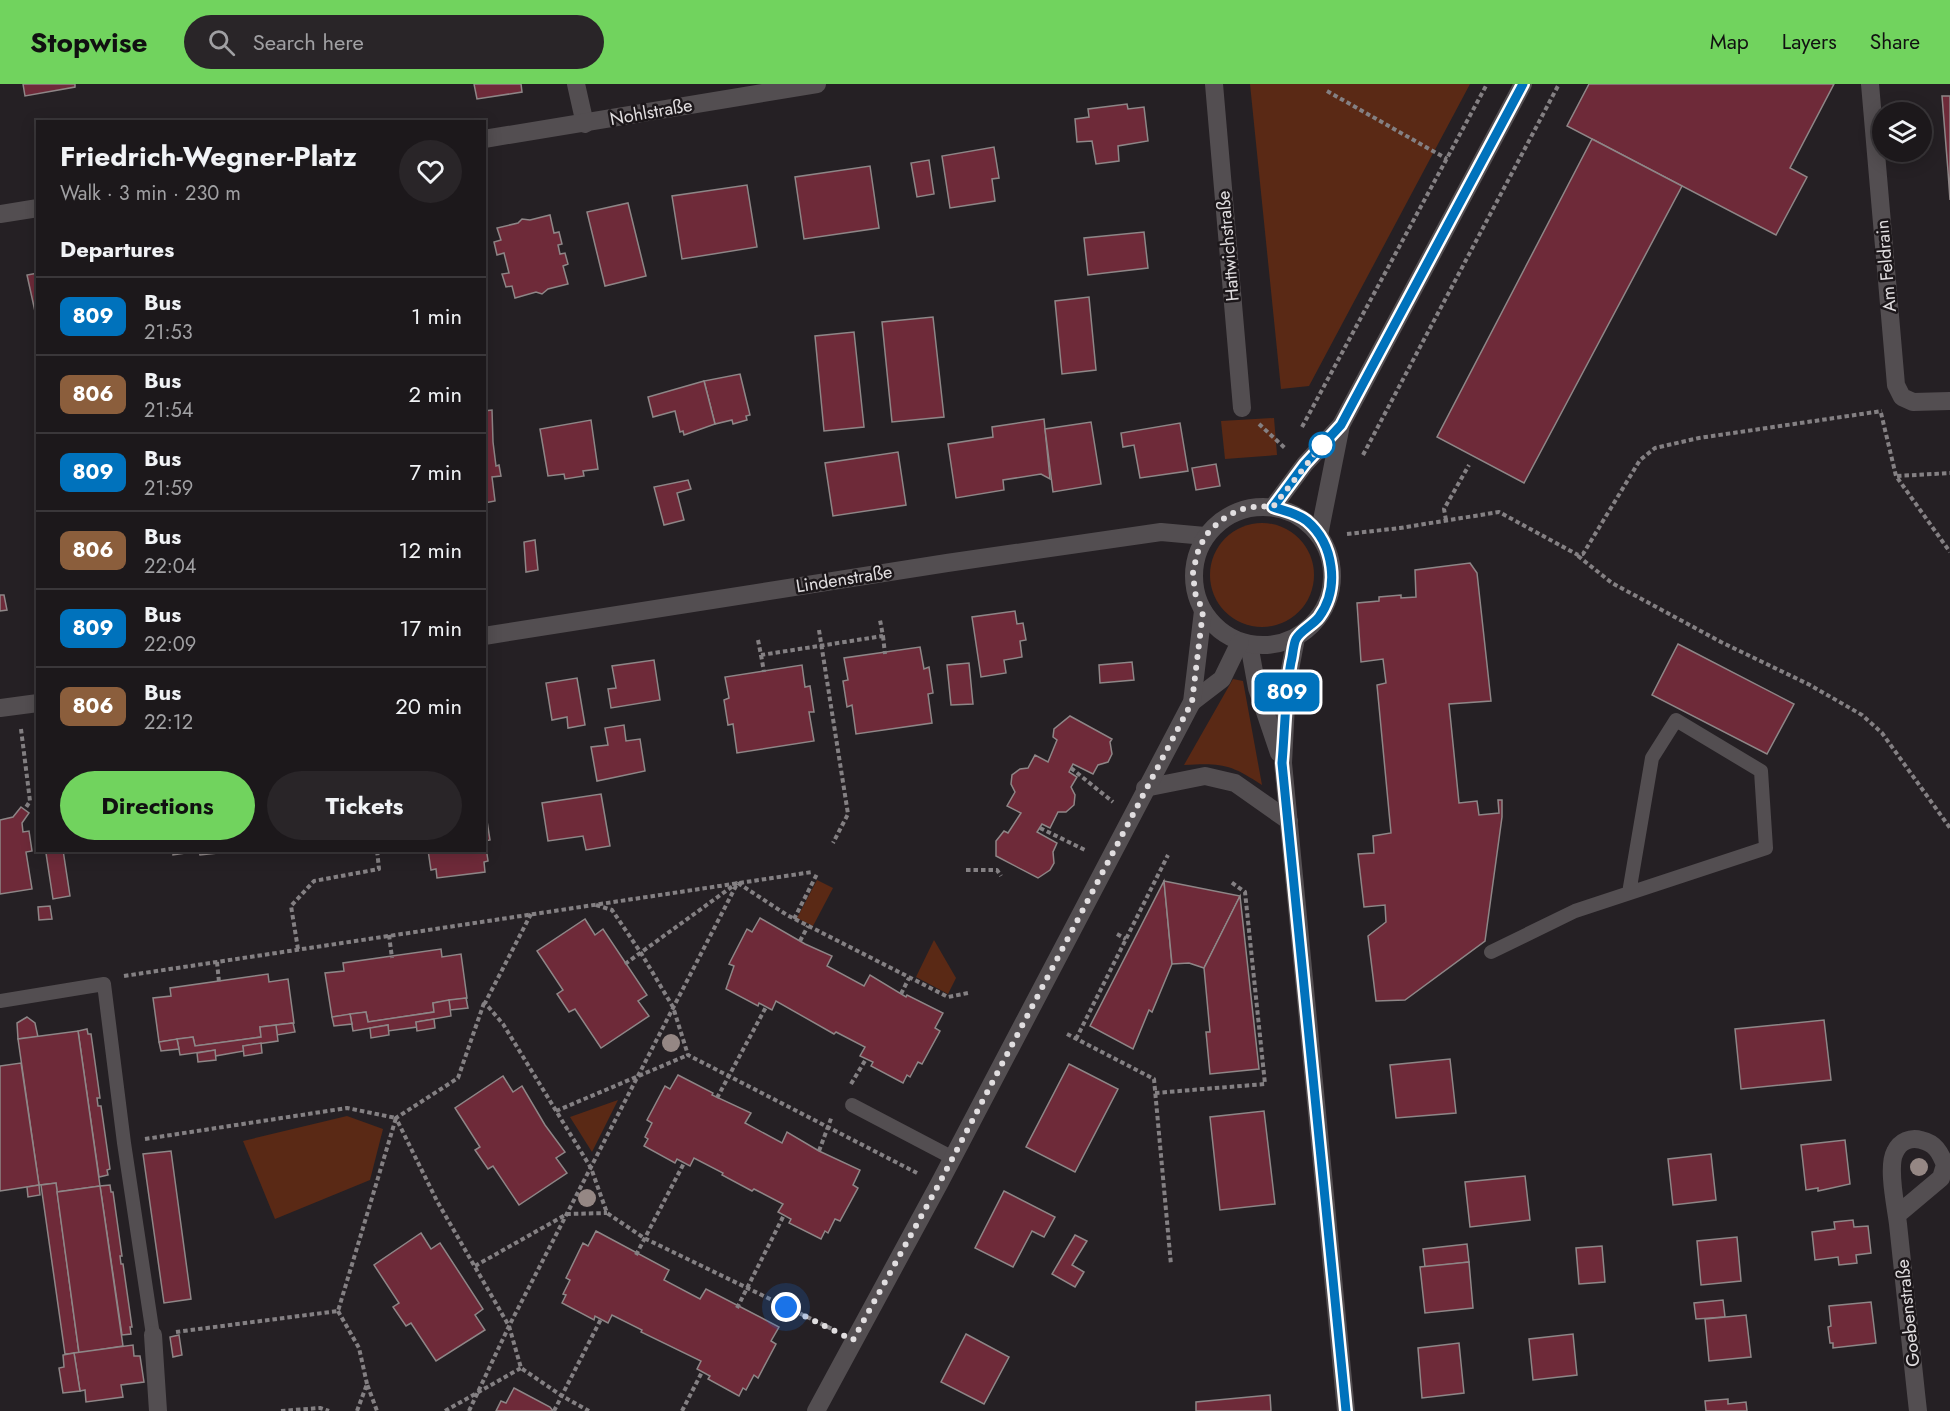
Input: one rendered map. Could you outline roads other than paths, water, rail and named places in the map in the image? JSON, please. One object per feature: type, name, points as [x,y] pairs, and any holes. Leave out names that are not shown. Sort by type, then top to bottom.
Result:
[{"type":"street","points":[[576,84],[585,124]]},
{"type":"street","name":"Nohlstraße","points":[[486,139],[817,84]]},
{"type":"street","name":"Hattwichstraße","points":[[1214,84],[1242,408]]},
{"type":"street","points":[[1273,507],[1305,464],[1341,425],[1524,84]]},
{"type":"street","name":"Am Feldrain","points":[[1870,84],[1896,385],[1902,398],[1913,402],[1950,401]]},
{"type":"street","points":[[0,214],[36,208]]},
{"type":"street","points":[[1319,535],[1341,425]]},
{"type":"street","points":[[1259,506],[1273,507],[1295,514],[1307,522],[1319,535],[1330,559],[1332,585],[1319,617],[1296,638],[1275,644],[1245,643],[1218,628],[1203,611],[1195,593],[1193,573],[1197,554],[1205,536],[1220,521],[1238,510],[1259,506]]},
{"type":"street","name":"Lindenstraße","points":[[486,636],[1161,532],[1205,536]]},
{"type":"street","points":[[816,1411],[953,1158],[1133,810],[1192,702],[1203,611]]},
{"type":"street","points":[[1296,638],[1287,685],[1282,763],[1346,1411]]},
{"type":"street","points":[[1192,702],[1222,679],[1245,643]]},
{"type":"street","points":[[1245,643],[1282,763]]},
{"type":"street","points":[[0,708],[36,703]]},
{"type":"street","points":[[1145,788],[1205,776],[1235,783],[1289,821]]},
{"type":"street","name":"Goebenstraße","points":[[1897,1215],[1941,1178],[1948,1164],[1940,1151],[1929,1142],[1915,1138],[1903,1142],[1894,1152],[1892,1165],[1897,1215],[1918,1411]]},
{"type":"street","points":[[153,1335],[158,1411]]},
{"type":"lane","points":[[1491,952],[1575,911],[1766,848],[1761,771],[1676,720],[1652,759],[1629,893]]},
{"type":"lane","points":[[0,1001],[104,984],[124,1143],[153,1335]]},
{"type":"lane","points":[[852,1105],[953,1158]]}]
